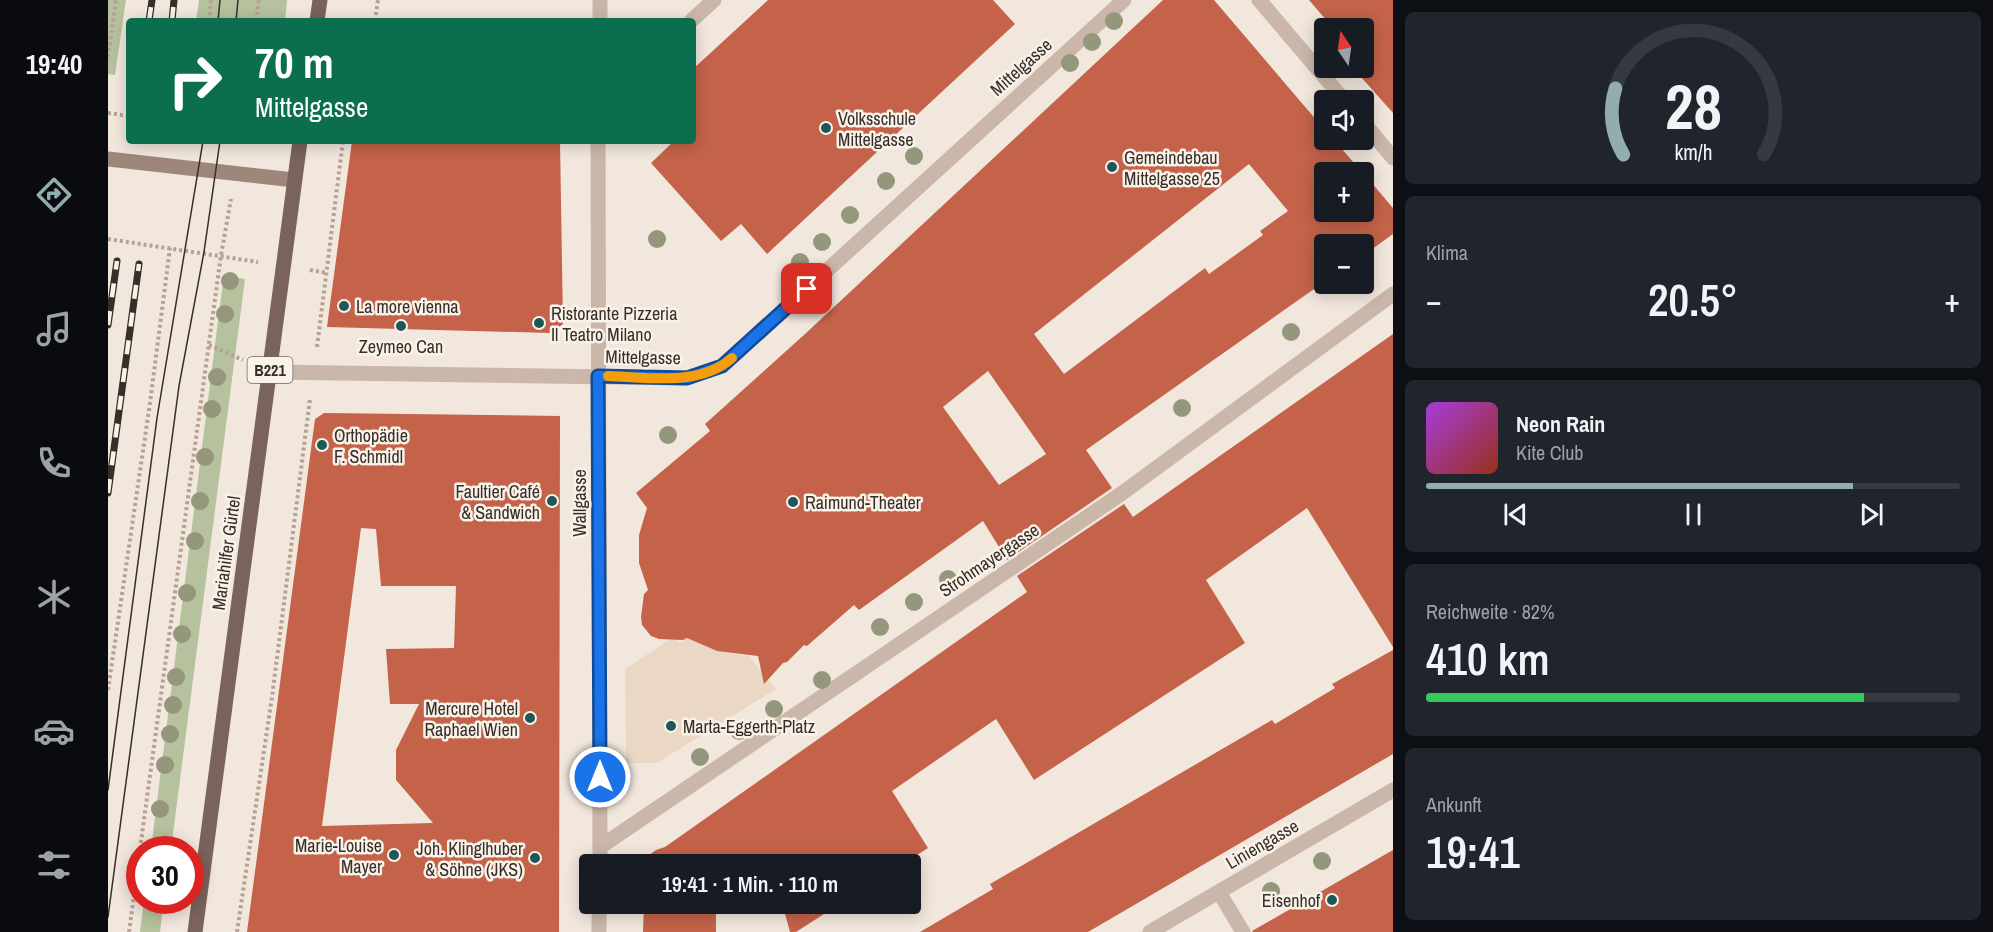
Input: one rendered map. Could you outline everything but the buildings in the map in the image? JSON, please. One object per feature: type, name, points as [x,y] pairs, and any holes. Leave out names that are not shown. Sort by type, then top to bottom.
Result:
[{"type":"main road","points":[[317,18],[320,0]]},
{"type":"main road","name":"Mariahilfer Gürtel","points":[[195,932],[300,144]]},
{"type":"street","points":[[600,0],[600,18]]},
{"type":"street","points":[[694,18],[714,0]]},
{"type":"street","name":"Mittelgasse","points":[[270,372],[687,378],[722,366],[1124,0]]},
{"type":"street","points":[[1259,0],[1336,90]]},
{"type":"street","points":[[1374,135],[1393,158]]},
{"type":"street","name":"Wallgasse","points":[[598,144],[600,854]]},
{"type":"street","points":[[108,159],[294,180]]},
{"type":"street","name":"Strohmayergasse","points":[[600,847],[1121,494],[1393,294]]},
{"type":"street","name":"Liniengasse","points":[[1150,932],[1393,790]]},
{"type":"street","points":[[1219,892],[1243,932]]},
{"type":"street","points":[[599,914],[599,932]]},
{"type":"path","points":[[108,57],[116,0]]},
{"type":"path","points":[[208,18],[211,0]]},
{"type":"path","points":[[256,18],[259,0]]},
{"type":"path","points":[[375,18],[378,0]]},
{"type":"path","points":[[108,113],[126,116]]},
{"type":"path","points":[[237,932],[272,697],[343,144]]},
{"type":"path","points":[[142,836],[221,255],[236,173]]},
{"type":"path","points":[[108,238],[327,273]]},
{"type":"path","points":[[108,690],[170,248]]},
{"type":"path","points":[[209,345],[270,372]]},
{"type":"path","points":[[129,932],[131,914]]},
{"type":"green space","points":[[108,0],[126,0],[115,75],[108,74]]},
{"type":"green space","points":[[199,0],[287,0],[285,18],[196,18]]},
{"type":"green space","points":[[231,277],[245,279],[173,836],[153,836],[223,282]]},
{"type":"green space","points":[[142,914],[162,914],[160,932],[140,932]]},
{"type":"shaded area","name":"Marta-Eggerth-Platz","points":[[674,637],[679,643],[687,638],[717,651],[749,656],[776,689],[657,763],[626,763],[625,669]]},
{"type":"tram line","points":[[218,18],[220,0]]},
{"type":"tram line","points":[[236,18],[238,0]]},
{"type":"tram line","points":[[108,790],[157,418],[203,144]]},
{"type":"tram line","points":[[108,917],[179,386],[204,252],[220,144]]},
{"type":"railway","points":[[149,18],[152,0]]},
{"type":"railway","points":[[172,18],[174,0]]},
{"type":"railway","points":[[108,325],[117,261]]},
{"type":"railway","points":[[108,493],[139,264]]},
{"type":"slow traffic","points":[[608,376],[687,378],[722,366],[732,358]]},
{"type":"place","name":"Volksschule Mittelgasse","points":[[826,128]]},
{"type":"place","name":"Gemeindebau Mittelgasse 25","points":[[1112,167]]},
{"type":"place","name":"La more vienna","points":[[344,306]]},
{"type":"place","name":"Ristorante Pizzeria Il Teatro Milano","points":[[539,323]]},
{"type":"place","name":"Zeymeo Can","points":[[401,326]]},
{"type":"place","name":"Orthopädie F. Schmidl","points":[[322,445]]},
{"type":"place","name":"Faultier Café & Sandwich","points":[[552,501]]},
{"type":"place","name":"Raimund-Theater","points":[[793,502]]},
{"type":"place","name":"Mercure Hotel Raphael Wien","points":[[530,718]]},
{"type":"place","name":"Marta-Eggerth-Platz","points":[[671,726]]},
{"type":"place","name":"Marie-Louise Mayer","points":[[394,855]]},
{"type":"place","name":"Joh. Klinglhuber & Söhne (JKS)","points":[[535,858]]},
{"type":"place","name":"Eisenhof","points":[[1332,900]]},
{"type":"route","points":[[600,777],[598,376],[687,378],[722,366],[807,289]]}]
